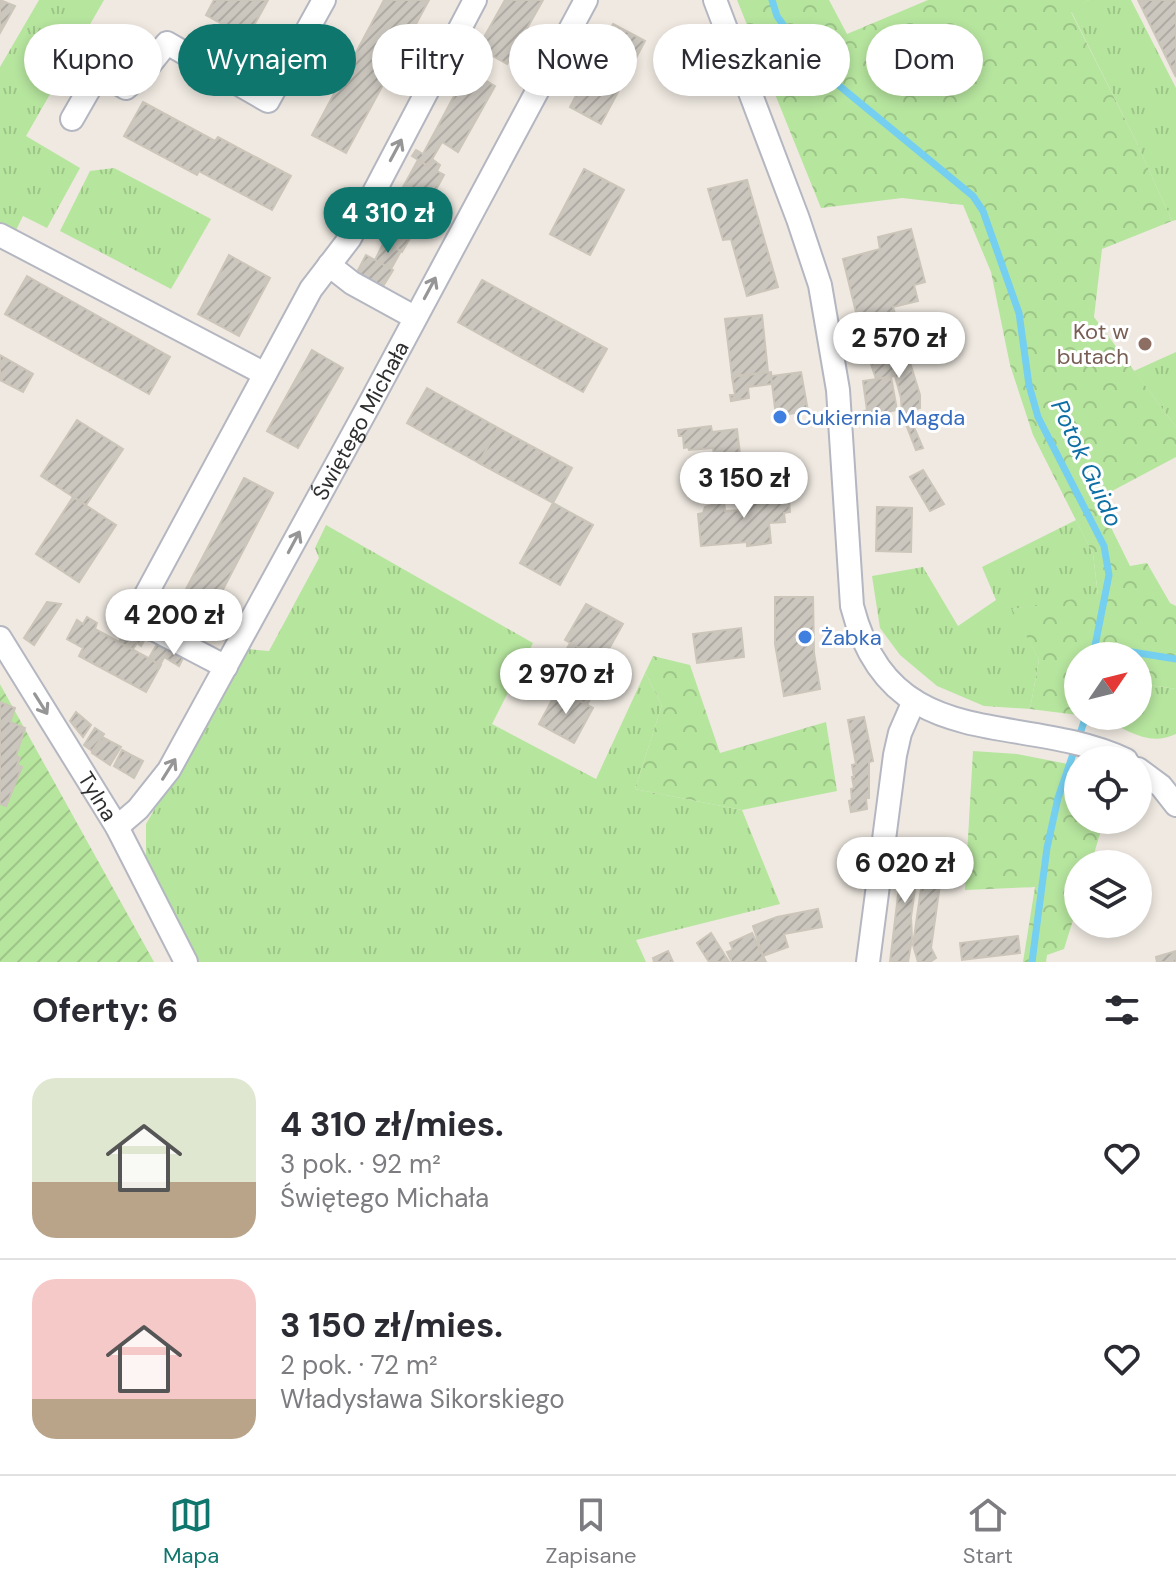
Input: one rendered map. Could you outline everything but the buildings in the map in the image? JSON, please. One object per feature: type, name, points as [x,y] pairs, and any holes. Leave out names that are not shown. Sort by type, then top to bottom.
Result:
[{"type":"street","points":[[72,119],[99,72],[126,88],[167,43],[268,101],[324,0]]},
{"type":"street","points":[[226,667],[142,623],[135,615],[311,289],[350,238],[475,0]]},
{"type":"street","name":"Świętego Michała","points":[[117,827],[138,809],[163,779],[369,405],[586,0]]},
{"type":"street","points":[[715,0],[820,285],[838,390],[852,606],[860,637],[880,672],[897,689],[939,713],[973,725],[1093,746]]},
{"type":"street","points":[[0,235],[265,374]]},
{"type":"street","points":[[329,265],[352,283],[414,317]]},
{"type":"street","name":"Tylna","points":[[0,638],[117,827],[186,962]]},
{"type":"street","points":[[868,962],[895,755],[900,733],[914,701]]},
{"type":"street","points":[[1169,779],[1176,805]]},
{"type":"green space","points":[[39,0],[104,0],[90,24],[25,24]]},
{"type":"green space","points":[[737,0],[829,0],[842,24],[747,24]]},
{"type":"green space","points":[[928,0],[1089,0],[1071,12],[1172,221],[1102,249],[1094,317],[1176,427],[1176,457],[1097,499],[1130,566],[1147,563],[1170,603],[1176,606],[1176,689],[1152,685],[1152,642],[1064,642],[1064,713],[1030,709],[1039,660],[1012,609],[1098,595],[1093,554],[1033,435],[1010,365],[991,272],[963,205],[902,198],[821,208],[776,96],[850,96],[850,33],[866,26],[866,96],[983,96],[983,24],[871,24]]},
{"type":"green space","points":[[1089,0],[1131,0],[1176,88],[1176,220],[1172,221],[1071,11]]},
{"type":"green space","points":[[24,26],[24,96],[49,96],[26,136],[80,168],[47,228],[23,216],[16,230],[0,224],[0,67]]},
{"type":"green space","points":[[114,168],[211,219],[171,289],[60,231],[90,171]]},
{"type":"green space","points":[[1176,352],[1176,427],[1134,371]]},
{"type":"green space","points":[[1076,520],[1093,554],[1098,596],[1013,609],[1039,660],[1030,709],[984,706],[937,686],[900,655],[880,628],[872,576],[923,567],[958,626],[996,600],[982,567]]},
{"type":"green space","points":[[326,525],[533,643],[492,724],[596,779],[645,673],[662,705],[635,789],[742,810],[780,904],[636,940],[646,962],[196,962],[146,858],[146,824],[247,649],[269,651],[319,558],[315,548]]},
{"type":"green space","points":[[653,656],[690,665],[720,753],[826,722],[837,791],[742,810],[635,789],[662,705],[645,673]]},
{"type":"green space","points":[[1152,685],[1176,689],[1176,734],[1157,739],[1125,730],[1152,730]]},
{"type":"green space","points":[[1,686],[154,962],[0,962]]},
{"type":"green space","points":[[973,751],[1017,754],[1064,763],[1064,834],[1100,834],[1095,850],[1064,850],[1064,938],[1067,938],[1064,949],[1047,955],[1046,962],[1023,962],[1035,887],[965,890]]},
{"type":"waterway","name":"Potok Guido","points":[[772,0],[777,16],[808,60],[973,196],[983,211],[1019,313],[1029,385],[1038,417],[1104,546],[1109,575],[1096,642]]},
{"type":"waterway","points":[[1152,655],[1176,659]]},
{"type":"waterway","name":"Potok Guido","points":[[1032,962],[1047,848],[1058,798],[1081,730]]},
{"type":"place","name":"Kot w butach","points":[[1145,344]]},
{"type":"place","name":"Cukiernia Magda","points":[[780,417]]},
{"type":"place","name":"Żabka","points":[[805,637]]}]
